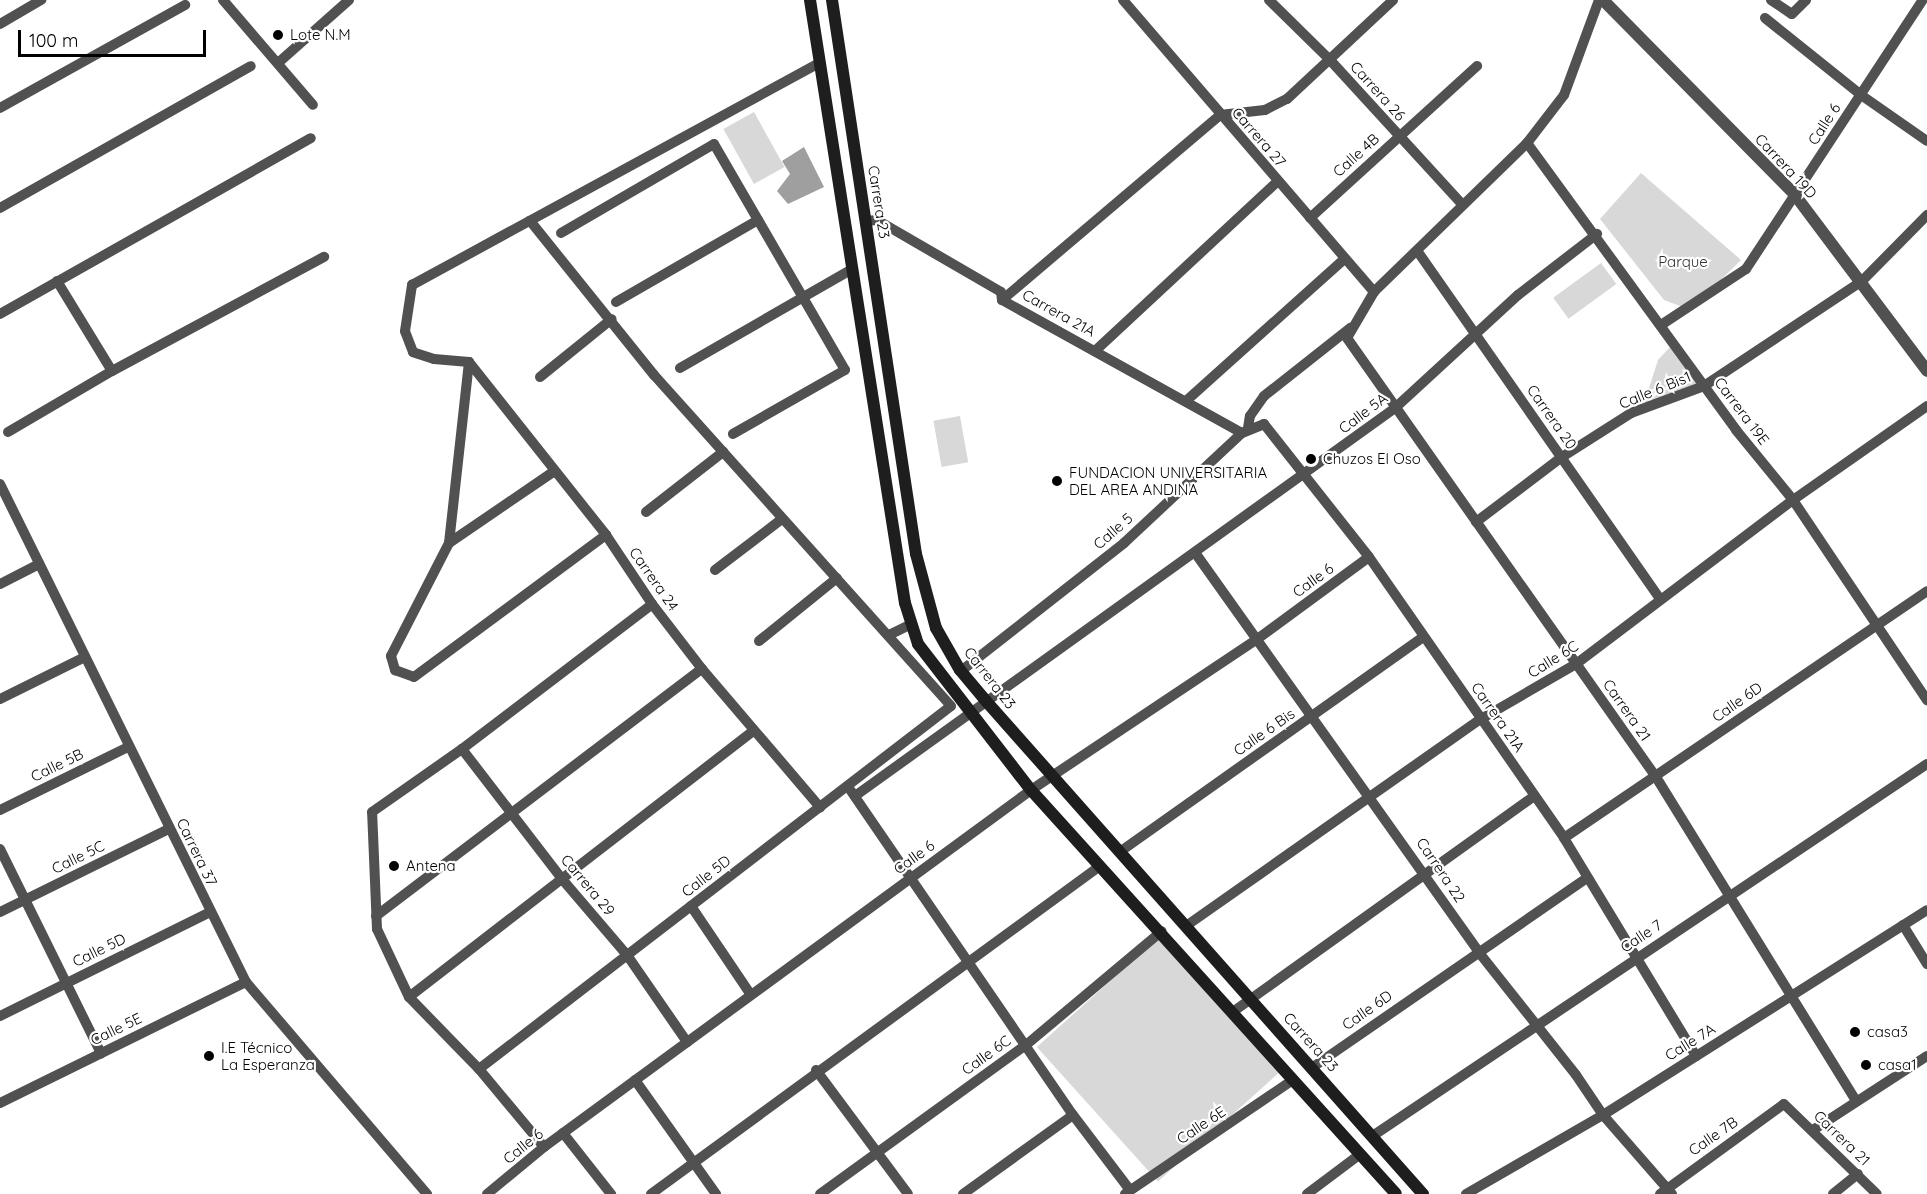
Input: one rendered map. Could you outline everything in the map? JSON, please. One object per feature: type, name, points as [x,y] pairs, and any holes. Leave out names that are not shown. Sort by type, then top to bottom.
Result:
[{"type":"main road","points":[[810,0],[905,603],[923,652],[1031,790],[1162,931],[1396,1194]]},
{"type":"main road","name":"Carrera 23","points":[[832,0],[928,609],[961,671],[986,701],[1374,1135],[1423,1194]]},
{"type":"main road","points":[[861,328],[883,325]]},
{"type":"street","points":[[0,24],[41,0]]},
{"type":"street","points":[[224,0],[313,105]]},
{"type":"street","points":[[278,63],[349,0]]},
{"type":"street","name":"Carrera 27","points":[[1123,0],[1374,292]]},
{"type":"street","name":"Carrera 26","points":[[1269,0],[1330,60],[1462,204]]},
{"type":"street","points":[[1002,300],[1220,115],[1265,110],[1287,99],[1393,0]]},
{"type":"street","name":"Calle 5","points":[[961,671],[1124,543],[1245,430],[1250,416],[1264,396],[1350,328],[1374,292],[1418,252],[1462,204],[1527,143],[1564,94],[1601,0]]},
{"type":"street","name":"Carrera 19D","points":[[1601,0],[1795,195],[1862,281],[1927,371]]},
{"type":"street","points":[[1771,0],[1792,14],[1806,0]]},
{"type":"street","name":"Calle 6","points":[[1661,325],[1746,269],[1923,0]]},
{"type":"street","points":[[0,108],[185,5]]},
{"type":"street","points":[[1765,18],[1861,95],[1927,141]]},
{"type":"street","points":[[606,536],[414,677],[395,670],[391,656],[449,543],[469,362],[434,359],[413,352],[405,331],[412,285],[820,63]]},
{"type":"street","points":[[0,208],[251,66]]},
{"type":"street","name":"Calle 4B","points":[[1310,218],[1477,66]]},
{"type":"street","points":[[0,314],[311,138]]},
{"type":"street","name":"Carrera 19E","points":[[1527,143],[1597,234],[1704,386],[1793,500],[1878,622],[1927,700]]},
{"type":"street","points":[[561,232],[714,144],[845,370],[733,434]]},
{"type":"street","points":[[1095,351],[1278,181]]},
{"type":"street","name":"Calle 6 Bis1","points":[[1476,522],[1562,457],[1631,413],[1704,386],[1862,281],[1927,215]]},
{"type":"street","points":[[616,302],[758,220]]},
{"type":"street","name":"Carrera 21A","points":[[867,221],[877,220],[887,225],[1001,292],[1002,300],[1186,401],[1245,430],[1264,424],[1369,557],[1564,838],[1696,1056]]},
{"type":"street","points":[[530,221],[612,319],[654,375],[889,635],[912,624]]},
{"type":"street","name":"Calle 5A","points":[[855,796],[1306,475],[1395,408],[1518,295],[1597,234]]},
{"type":"street","name":"Carrera 20","points":[[1418,252],[1660,600]]},
{"type":"street","points":[[8,432],[112,371],[324,257]]},
{"type":"street","points":[[1186,401],[1344,259]]},
{"type":"street","points":[[680,368],[852,269]]},
{"type":"street","points":[[57,281],[112,371]]},
{"type":"street","points":[[540,377],[612,319]]},
{"type":"street","name":"Carrera 21","points":[[1350,328],[1347,338],[1353,349],[1656,777],[1727,895],[1793,995],[1856,1101]]},
{"type":"street","name":"Carrera 24","points":[[469,362],[553,472],[606,536],[652,604],[702,669],[820,807]]},
{"type":"street","name":"Calle 6C","points":[[1186,926],[1481,719],[1576,664],[1793,500],[1927,406]]},
{"type":"street","points":[[646,512],[723,452]]},
{"type":"street","points":[[449,543],[553,472]]},
{"type":"street","name":"Carrera 37","points":[[0,484],[83,658],[246,982],[427,1194]]},
{"type":"street","points":[[715,570],[782,519]]},
{"type":"street","name":"Carrera 22","points":[[1196,554],[1425,873],[1477,950],[1603,1115],[1666,1192]]},
{"type":"street","name":"Calle 6","points":[[487,1194],[544,1147],[1031,790],[1256,640],[1369,557]]},
{"type":"street","points":[[0,584],[39,564]]},
{"type":"street","points":[[759,641],[837,578]]},
{"type":"street","name":"Calle 6D","points":[[1564,838],[1656,777],[1878,622],[1927,591]]},
{"type":"street","points":[[544,1147],[479,1069],[409,998],[377,929],[372,812],[462,749],[652,604]]},
{"type":"street","name":"Calle 5D","points":[[479,1069],[951,706],[889,635]]},
{"type":"street","name":"Calle 6 Bis","points":[[1121,851],[1423,637]]},
{"type":"street","points":[[0,699],[83,658]]},
{"type":"street","points":[[376,916],[702,669]]},
{"type":"street","points":[[409,998],[753,731]]},
{"type":"street","name":"Calle 5B","points":[[0,810],[128,747]]},
{"type":"street","name":"Carrera 29","points":[[462,749],[562,879],[627,956],[687,1042]]},
{"type":"street","name":"Calle 7","points":[[1374,1135],[1727,895],[1927,764]]},
{"type":"street","points":[[847,786],[1128,1192]]},
{"type":"street","points":[[1234,1011],[1534,796]]},
{"type":"street","name":"Calle 5C","points":[[0,912],[170,829]]},
{"type":"street","points":[[0,849],[101,1053]]},
{"type":"street","points":[[651,1194],[816,1070],[1100,866]]},
{"type":"street","name":"Calle 6D","points":[[1313,1067],[1477,950],[1587,878]]},
{"type":"street","points":[[691,906],[751,995]]},
{"type":"street","name":"Calle 7A","points":[[1466,1194],[1603,1115],[1927,910]]},
{"type":"street","name":"Calle 5D","points":[[0,1016],[210,912]]},
{"type":"street","points":[[1903,925],[1927,964]]},
{"type":"street","name":"Calle 6C","points":[[820,1194],[1026,1045],[1162,931]]},
{"type":"street","name":"Calle 5E","points":[[0,1103],[246,982]]},
{"type":"street","points":[[1813,1130],[1927,1056]]},
{"type":"street","points":[[816,1070],[908,1194]]},
{"type":"street","points":[[635,1080],[716,1194]]},
{"type":"street","name":"Calle 6E","points":[[1128,1192],[1293,1080]]},
{"type":"street","name":"Carrera 21","points":[[1784,1104],[1877,1194]]},
{"type":"street","name":"Calle 7B","points":[[1666,1192],[1784,1104]]},
{"type":"street","points":[[963,1194],[1073,1114]]},
{"type":"street","points":[[563,1133],[610,1194]]},
{"type":"street","points":[[1307,1194],[1359,1155]]},
{"type":"street","points":[[1833,1194],[1858,1174]]},
{"type":"green space","points":[[754,112],[785,167],[754,184],[723,129]]},
{"type":"green space","name":"Parque","points":[[1641,173],[1741,260],[1695,305],[1680,306],[1664,300],[1600,219]]},
{"type":"green space","points":[[1601,263],[1616,284],[1569,319],[1553,298]]},
{"type":"green space","points":[[1670,347],[1699,384],[1638,408],[1632,397],[1649,388],[1658,360]]},
{"type":"green space","points":[[960,416],[968,462],[942,467],[933,421]]},
{"type":"green space","points":[[1158,938],[1279,1073],[1158,1182],[1037,1047]]},
{"type":"shaded area","points":[[804,147],[824,187],[788,204],[777,191],[790,174],[782,161]]},
{"type":"place","name":"Lote N.M","points":[[278,35]]},
{"type":"place","name":"Chuzos El Oso","points":[[1311,459]]},
{"type":"place","name":"FUNDACION UNIVERSITARIA DEL AREA ANDINA","points":[[1057,481]]},
{"type":"place","name":"Antena","points":[[394,866]]},
{"type":"place","name":"casa3","points":[[1855,1032]]},
{"type":"place","name":"I.E Técnico La Esperanza","points":[[209,1056]]},
{"type":"place","name":"casa1","points":[[1866,1065]]}]
